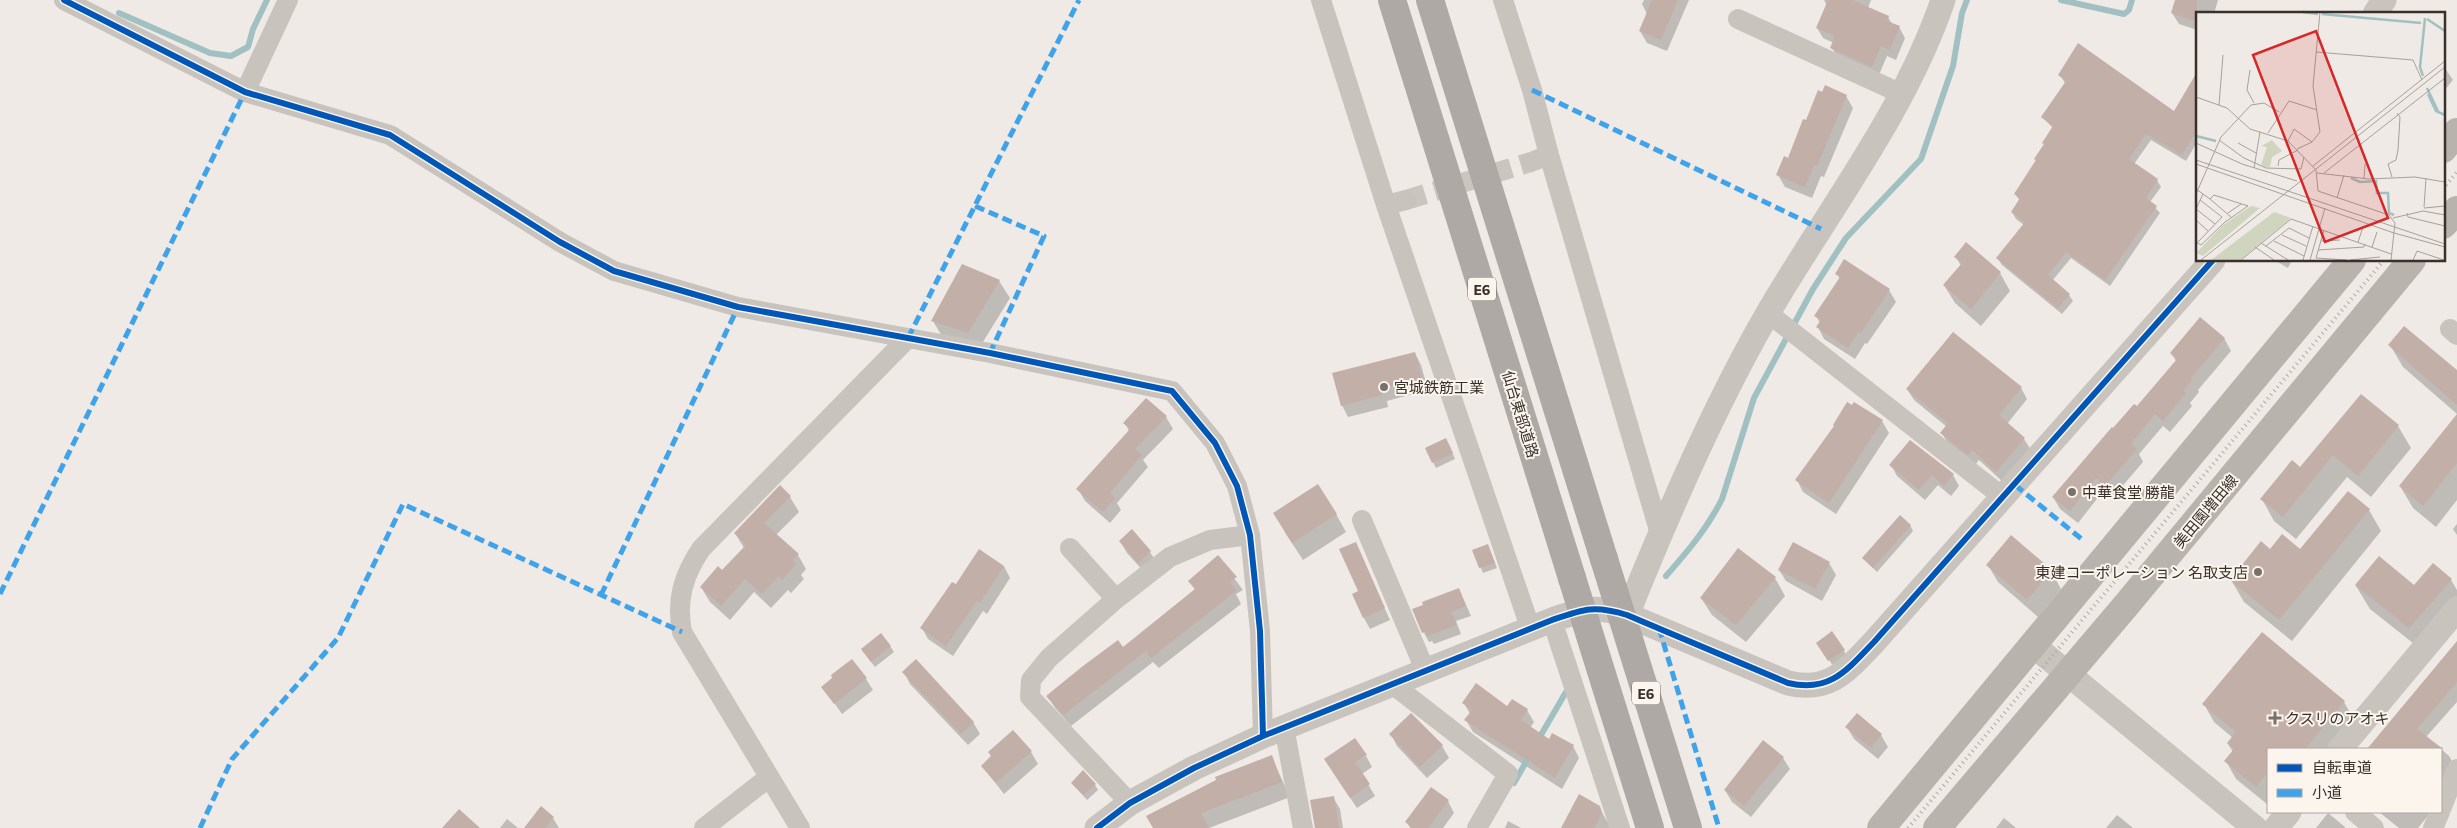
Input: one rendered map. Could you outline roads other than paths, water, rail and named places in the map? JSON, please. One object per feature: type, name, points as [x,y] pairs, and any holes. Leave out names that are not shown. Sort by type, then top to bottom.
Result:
[{"type":"highway","name":"仙台東部道路","points":[[1392,0],[1650,828]]},
{"type":"highway","name":"E6","points":[[1430,0],[1688,828]]},
{"type":"main road","points":[[2444,148],[2457,132]]},
{"type":"main road","points":[[2444,224],[2457,210]]},
{"type":"main road","points":[[1881,828],[2034,646],[2351,261]]},
{"type":"main road","name":"美田園増田線","points":[[1937,828],[2411,261]]},
{"type":"street","points":[[64,0],[245,92],[390,135],[560,242],[614,271],[738,306],[1172,391],[1215,443],[1237,486],[1250,535],[1273,732],[1303,828]]},
{"type":"street","points":[[245,92],[288,0]]},
{"type":"street","points":[[1321,0],[1386,205],[1541,625],[1620,828]]},
{"type":"street","points":[[1503,0],[1532,90],[1540,158],[1660,537]]},
{"type":"street","points":[[1627,615],[1708,430],[1775,318],[1902,94],[1943,0]]},
{"type":"street","points":[[2376,12],[2384,0]]},
{"type":"street","points":[[1738,19],[1902,94]]},
{"type":"street","points":[[1386,205],[1406,200]]},
{"type":"street","points":[[1097,828],[1130,803],[1194,768],[1273,732],[1425,670],[1588,608],[1608,609],[1627,615],[1788,683],[1805,686],[1822,685],[1833,680],[1874,642],[2004,498],[2212,261]]},
{"type":"street","points":[[1775,318],[2004,498]]},
{"type":"street","points":[[800,828],[768,778],[682,632],[680,604],[684,578],[701,549],[908,338]]},
{"type":"street","points":[[1362,520],[1425,670]]},
{"type":"street","points":[[1130,803],[1030,697],[1031,680],[1049,658],[1116,599],[1170,557],[1210,540],[1250,535]]},
{"type":"street","points":[[1070,548],[1116,599]]},
{"type":"street","points":[[2341,748],[2456,611]]},
{"type":"street","points":[[2034,646],[2255,828]]},
{"type":"street","points":[[1391,684],[1508,774],[1477,828]]},
{"type":"street","points":[[2442,805],[2457,769]]},
{"type":"street","points":[[704,828],[768,778]]},
{"type":"street","points":[[2276,828],[2288,813]]},
{"type":"street","points":[[2356,813],[2374,828]]},
{"type":"street","points":[[2433,828],[2439,813]]},
{"type":"waterway","points":[[119,13],[210,53],[231,56],[248,47],[253,29],[267,0]]},
{"type":"waterway","points":[[1666,576],[1703,530],[1722,499],[1754,398],[1813,289],[1846,238],[1921,159],[1953,66],[1962,13],[1967,0]]},
{"type":"waterway","points":[[2061,0],[2124,14],[2129,10],[2132,0]]},
{"type":"waterway","points":[[1538,740],[1566,692]]},
{"type":"waterway","points":[[1514,783],[1531,753]]},
{"type":"tunnel","points":[[1406,200],[1531,162]]},
{"type":"railway","points":[[2444,188],[2457,172]]},
{"type":"railway","points":[[1908,828],[2383,261]]},
{"type":"place","name":"宮城鉄筋工業","points":[[1384,387]]},
{"type":"place","name":"中華食堂 勝龍","points":[[2072,492]]},
{"type":"place","name":"東建コーポレーション 名取支店","points":[[2258,572]]},
{"type":"place","name":"クスリのアオキ","points":[[2275,718]]}]
